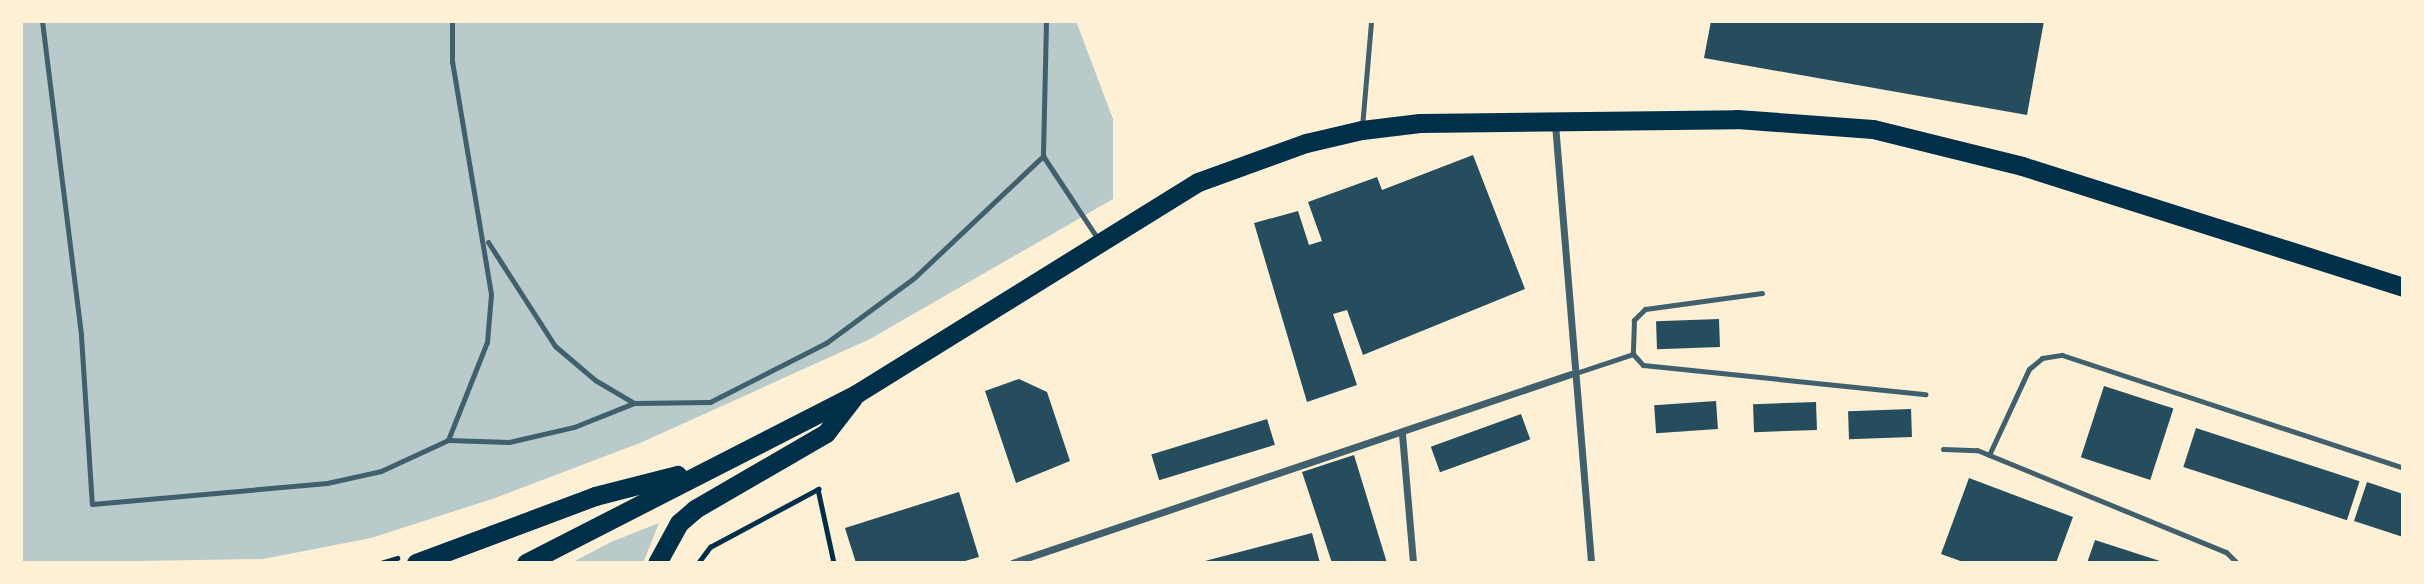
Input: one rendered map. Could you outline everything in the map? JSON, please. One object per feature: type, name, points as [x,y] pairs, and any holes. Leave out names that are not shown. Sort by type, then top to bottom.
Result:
[{"type":"highway","points":[[526,563],[856,394],[1098,239],[1234,166],[1362,130],[1555,120],[1737,119],[1873,129],[2022,166],[2403,287]]},
{"type":"highway","points":[[657,563],[679,523],[695,509],[826,433],[856,394]]},
{"type":"highway","points":[[416,563],[595,496],[713,466]]},
{"type":"street","points":[[1555,120],[1571,374],[1591,563]]},
{"type":"street","points":[[1012,563],[1402,434],[1571,374]]},
{"type":"street","points":[[1402,434],[1413,563]]},
{"type":"lane","points":[[42,21],[81,336],[92,504],[327,483],[382,471],[448,440],[509,442],[574,427],[634,404],[710,402],[826,343],[914,278],[1043,156]]},
{"type":"lane","points":[[448,440],[487,342],[487,239],[452,62],[452,21]]},
{"type":"lane","points":[[1046,21],[1043,156],[1098,239]]},
{"type":"lane","points":[[1362,130],[1371,21]]},
{"type":"lane","points":[[487,239],[516,294],[555,346],[634,404]]},
{"type":"lane","points":[[1762,293],[1645,309],[1634,320],[1633,354],[1643,365],[1926,394]]},
{"type":"lane","points":[[1571,374],[1633,354]]},
{"type":"lane","points":[[1989,455],[2029,369],[2042,358],[2062,355],[2403,468]]},
{"type":"lane","points":[[1943,449],[1965,446],[1989,455],[2214,547],[2237,563]]},
{"type":"path","points":[[698,563],[710,547],[818,489],[834,563]]},
{"type":"shaded area","points":[[21,21],[1076,21],[1113,119],[1113,199],[870,339],[640,443],[495,498],[371,538],[263,559],[21,563]]},
{"type":"shaded area","points":[[659,523],[643,563],[571,563],[611,542]]},
{"type":"building","points":[[1711,21],[2044,21],[2027,115],[1704,58]]},
{"type":"building","points":[[1473,155],[1525,289],[1363,355],[1347,310],[1333,314],[1357,385],[1307,402],[1254,223],[1298,211],[1309,245],[1322,241],[1308,202],[1377,177],[1382,190]]},
{"type":"building","points":[[1719,319],[1720,347],[1657,349],[1656,321]]},
{"type":"building","points":[[1019,379],[1047,392],[1070,461],[1016,483],[985,391]]},
{"type":"building","points":[[2104,386],[2173,409],[2150,480],[2081,457]]},
{"type":"building","points":[[1716,401],[1718,429],[1656,433],[1654,405]]},
{"type":"building","points":[[1816,402],[1817,430],[1754,432],[1753,404]]},
{"type":"building","points":[[1911,409],[1912,437],[1849,439],[1848,411]]},
{"type":"building","points":[[1521,414],[1530,439],[1440,472],[1431,447]]},
{"type":"building","points":[[1267,419],[1275,445],[1159,480],[1151,454]]},
{"type":"building","points":[[2196,428],[2360,481],[2347,520],[2183,467]]},
{"type":"building","points":[[1354,455],[1387,563],[1332,563],[1302,472]]},
{"type":"building","points":[[1969,478],[2073,517],[2056,563],[1966,563],[1941,554]]},
{"type":"building","points":[[2367,482],[2403,494],[2403,537],[2354,521]]},
{"type":"building","points":[[959,492],[979,557],[958,563],[856,563],[845,528]]},
{"type":"building","points":[[1312,533],[1320,563],[1201,563],[1201,562]]},
{"type":"building","points":[[2095,540],[2163,562],[2163,563],[2087,563]]}]
